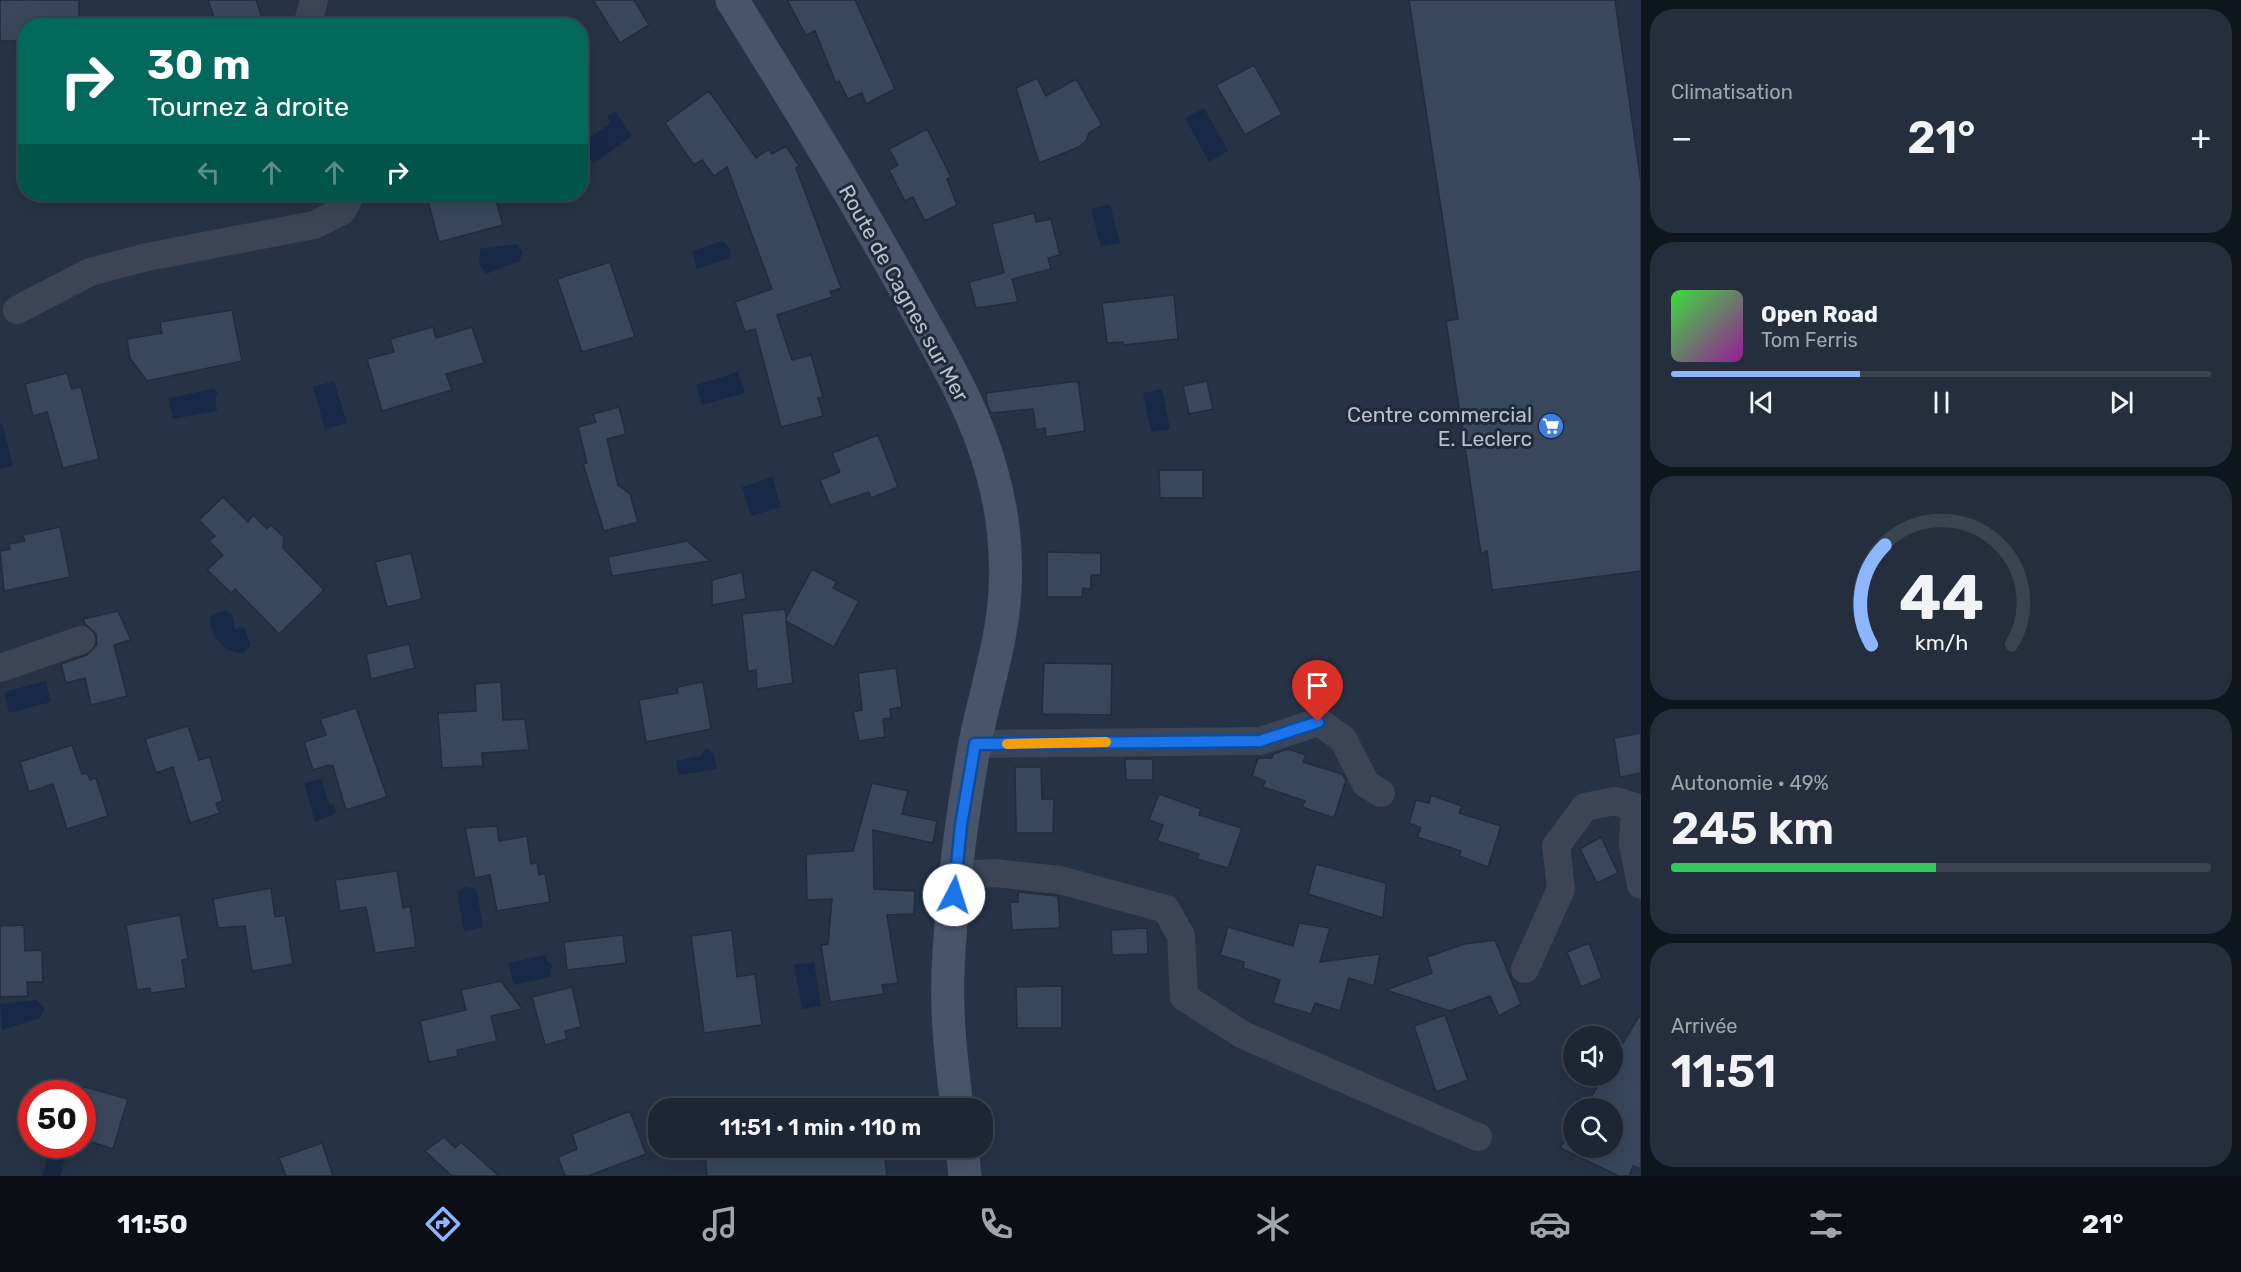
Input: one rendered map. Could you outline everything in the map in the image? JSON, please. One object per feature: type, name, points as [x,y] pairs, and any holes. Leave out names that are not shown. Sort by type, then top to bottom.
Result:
[{"type":"main road","name":"Route de Cagnes sur Mer","points":[[732,0],[884,250],[941,353],[972,419],[992,471],[1004,530],[1005,590],[1000,642],[975,744],[956,875],[948,975],[950,1048],[956,1098]]},
{"type":"main road","points":[[963,1158],[965,1176]]},
{"type":"street","points":[[310,18],[314,0]]},
{"type":"street","points":[[17,310],[90,272],[147,256],[314,225],[342,211],[347,201]]},
{"type":"street","points":[[0,668],[81,640]]},
{"type":"street","points":[[975,744],[1260,741],[1318,722],[1343,739],[1366,784],[1381,793]]},
{"type":"street","points":[[1525,969],[1561,889],[1556,846],[1585,807],[1615,801],[1638,802],[1633,844],[1641,885]]},
{"type":"street","points":[[956,875],[995,873],[1060,880],[1166,909],[1182,936],[1184,997],[1243,1035],[1478,1137]]},
{"type":"water","points":[[1204,108],[1228,151],[1209,162],[1185,118]]},
{"type":"water","points":[[615,111],[632,136],[593,164],[588,156],[588,139],[611,123],[607,117]]},
{"type":"water","points":[[1110,204],[1120,243],[1101,247],[1091,209]]},
{"type":"water","points":[[723,241],[731,250],[729,258],[697,269],[692,251]]},
{"type":"water","points":[[517,244],[522,252],[520,261],[486,274],[479,264],[480,249]]},
{"type":"water","points":[[738,372],[745,393],[702,405],[696,385]]},
{"type":"water","points":[[334,381],[347,423],[325,429],[313,387]]},
{"type":"water","points":[[213,389],[218,393],[215,399],[217,411],[173,419],[169,398]]},
{"type":"water","points":[[1162,389],[1170,429],[1151,432],[1143,393]]},
{"type":"water","points":[[2,423],[13,466],[0,469],[0,424]]},
{"type":"water","points":[[772,477],[781,507],[751,516],[742,487]]},
{"type":"water","points":[[225,610],[232,615],[235,630],[240,627],[245,629],[250,645],[244,653],[237,653],[224,647],[214,635],[210,621],[212,615]]},
{"type":"water","points":[[46,681],[51,702],[9,713],[4,692]]},
{"type":"water","points":[[706,748],[714,754],[717,769],[678,775],[676,761],[700,756]]},
{"type":"water","points":[[321,779],[329,804],[334,805],[336,813],[315,822],[304,783]]},
{"type":"water","points":[[465,887],[476,889],[483,927],[464,931],[457,893]]},
{"type":"water","points":[[546,955],[547,961],[553,966],[549,970],[551,977],[514,985],[508,963]]},
{"type":"water","points":[[814,962],[821,1006],[802,1009],[794,965]]},
{"type":"water","points":[[36,1000],[45,1008],[40,1018],[2,1030],[0,1004]]},
{"type":"water","points":[[47,1158],[64,1158],[60,1176],[42,1176]]},
{"type":"building","points":[[0,0],[79,0],[79,18],[18,18],[18,41],[0,41]]},
{"type":"building","points":[[208,0],[256,0],[262,18],[214,18]]},
{"type":"building","points":[[593,0],[634,0],[649,25],[620,43]]},
{"type":"building","points":[[787,0],[855,0],[895,89],[866,104],[862,93],[848,99],[839,81],[836,83],[815,31],[806,35]]},
{"type":"building","points":[[1409,0],[1615,0],[1641,183],[1641,571],[1492,590],[1487,551],[1481,554],[1446,321],[1458,319]]},
{"type":"building","points":[[1254,65],[1282,114],[1245,135],[1216,85]]},
{"type":"building","points":[[1037,78],[1046,96],[1076,79],[1102,125],[1089,133],[1086,141],[1079,147],[1039,163],[1016,88]]},
{"type":"building","points":[[709,91],[756,158],[769,149],[772,154],[786,146],[799,166],[796,168],[841,288],[830,292],[832,297],[777,315],[792,360],[811,355],[823,397],[818,398],[823,416],[781,427],[755,329],[745,332],[735,302],[772,289],[727,167],[714,176],[702,160],[694,165],[665,123]]},
{"type":"building","points":[[927,129],[951,177],[947,179],[957,205],[925,221],[913,197],[905,201],[889,170],[898,165],[889,149]]},
{"type":"building","points":[[428,201],[496,201],[503,225],[439,242]]},
{"type":"building","points":[[1034,213],[1036,222],[1051,219],[1060,255],[1048,258],[1051,269],[1012,279],[1018,302],[976,308],[969,282],[1004,273],[992,224]]},
{"type":"building","points":[[610,262],[635,337],[582,352],[557,279]]},
{"type":"building","points":[[1174,295],[1178,339],[1124,345],[1123,342],[1107,343],[1102,303]]},
{"type":"building","points":[[232,310],[242,361],[147,381],[130,358],[127,339],[162,333],[160,322]]},
{"type":"building","points":[[433,327],[436,338],[472,327],[484,363],[446,374],[452,390],[382,411],[367,359],[394,352],[390,339]]},
{"type":"building","points":[[67,373],[72,389],[81,387],[99,459],[63,468],[47,412],[33,416],[25,384]]},
{"type":"building","points":[[1078,381],[1085,431],[1046,437],[1045,428],[1036,430],[1033,409],[991,413],[987,404],[986,393]]},
{"type":"building","points":[[1207,381],[1213,409],[1189,414],[1183,386]]},
{"type":"building","points":[[619,407],[626,434],[607,439],[618,485],[630,494],[638,522],[604,531],[583,464],[587,463],[578,427],[596,422],[593,414]]},
{"type":"building","points":[[878,435],[898,487],[871,498],[869,492],[830,505],[820,480],[840,472],[832,453]]},
{"type":"building","points":[[1159,470],[1203,470],[1203,498],[1160,498]]},
{"type":"building","points":[[223,497],[248,522],[253,515],[267,529],[271,525],[284,537],[283,548],[324,590],[279,634],[235,589],[231,593],[207,570],[223,555],[209,541],[215,536],[199,520]]},
{"type":"building","points":[[60,527],[70,577],[4,591],[0,551],[10,549],[9,544],[25,541],[23,535]]},
{"type":"building","points":[[687,541],[710,561],[612,576],[608,557]]},
{"type":"building","points":[[1047,552],[1101,553],[1101,575],[1091,575],[1091,589],[1083,588],[1082,597],[1047,597]]},
{"type":"building","points":[[411,553],[422,599],[387,607],[375,562]]},
{"type":"building","points":[[812,569],[837,582],[833,588],[859,601],[834,647],[786,621],[793,683],[757,689],[756,670],[748,672],[742,614],[785,609],[786,618]]},
{"type":"building","points":[[742,572],[746,599],[712,605],[712,580]]},
{"type":"building","points":[[118,611],[131,640],[114,645],[127,696],[91,705],[85,678],[66,683],[61,664],[87,655],[97,644],[96,634],[83,619]]},
{"type":"building","points":[[409,644],[415,668],[371,679],[366,654]]},
{"type":"building","points":[[1044,663],[1112,664],[1111,715],[1042,714]]},
{"type":"building","points":[[896,668],[902,707],[890,709],[891,718],[883,719],[885,737],[859,741],[853,712],[862,710],[858,673]]},
{"type":"building","points":[[501,682],[503,720],[525,719],[529,750],[482,753],[483,766],[442,768],[438,713],[476,711],[475,684]]},
{"type":"building","points":[[703,682],[711,729],[646,742],[639,700],[678,693],[677,687]]},
{"type":"building","points":[[356,708],[387,797],[346,810],[333,766],[313,770],[304,742],[326,735],[320,719]]},
{"type":"building","points":[[188,726],[199,760],[210,757],[223,801],[216,803],[220,813],[190,823],[173,767],[156,773],[145,739]]},
{"type":"building","points":[[1641,733],[1641,773],[1620,777],[1614,738]]},
{"type":"building","points":[[72,745],[82,774],[87,773],[90,780],[96,778],[108,816],[67,829],[53,784],[29,792],[20,762]]},
{"type":"building","points":[[1288,749],[1306,755],[1303,762],[1342,774],[1346,780],[1334,818],[1302,807],[1305,801],[1263,787],[1265,781],[1252,776],[1258,758],[1272,758],[1273,754]]},
{"type":"building","points":[[1125,759],[1153,759],[1153,780],[1126,780]]},
{"type":"building","points":[[1015,767],[1041,767],[1042,799],[1054,799],[1053,833],[1016,833]]},
{"type":"building","points":[[872,783],[908,791],[902,814],[937,821],[933,843],[873,830],[874,889],[915,891],[914,914],[887,915],[898,983],[882,985],[884,994],[830,1002],[821,945],[828,944],[832,899],[807,900],[806,854],[853,851]]},
{"type":"building","points":[[1159,794],[1201,809],[1199,815],[1242,828],[1228,868],[1197,859],[1199,854],[1157,841],[1163,825],[1149,820]]},
{"type":"building","points":[[1431,795],[1462,806],[1459,813],[1501,826],[1488,867],[1459,856],[1461,851],[1417,837],[1421,828],[1409,823],[1416,800],[1429,803]]},
{"type":"building","points":[[497,826],[499,841],[527,836],[531,864],[537,863],[539,875],[545,873],[550,902],[497,911],[490,875],[475,878],[465,828]]},
{"type":"building","points":[[1601,837],[1618,873],[1597,883],[1580,849]]},
{"type":"building","points":[[1316,864],[1386,883],[1383,918],[1308,894]]},
{"type":"building","points":[[397,871],[403,908],[410,906],[416,947],[375,953],[366,907],[340,911],[335,880]]},
{"type":"building","points":[[271,888],[275,917],[285,915],[293,964],[252,971],[245,926],[218,928],[213,899]]},
{"type":"building","points":[[1018,892],[1058,896],[1060,928],[1012,930],[1010,902],[1018,902]]},
{"type":"building","points":[[180,915],[188,959],[182,960],[186,988],[151,993],[150,988],[137,990],[126,925]]},
{"type":"building","points":[[1299,923],[1330,928],[1320,962],[1380,954],[1374,986],[1349,978],[1340,1011],[1315,1003],[1311,1014],[1273,1003],[1280,980],[1243,968],[1244,962],[1220,955],[1228,927],[1293,946]]},
{"type":"building","points":[[24,925],[25,951],[42,950],[43,982],[27,982],[28,996],[0,997],[0,926]]},
{"type":"building","points":[[1147,928],[1148,954],[1112,955],[1111,930]]},
{"type":"building","points":[[732,930],[737,977],[755,974],[762,1025],[704,1033],[691,936]]},
{"type":"building","points":[[623,935],[626,963],[567,970],[564,942]]},
{"type":"building","points":[[1495,940],[1521,1004],[1499,1016],[1490,996],[1450,1011],[1386,990],[1432,973],[1427,957],[1464,944]]},
{"type":"building","points":[[1589,943],[1602,978],[1581,987],[1567,952]]},
{"type":"building","points":[[501,981],[522,1009],[491,1016],[497,1041],[457,1050],[458,1056],[429,1062],[420,1021],[466,1010],[461,990]]},
{"type":"building","points":[[1062,986],[1062,1028],[1017,1028],[1016,987]]},
{"type":"building","points":[[572,987],[581,1027],[565,1031],[567,1039],[545,1045],[532,997]]},
{"type":"building","points":[[1641,1013],[1641,1169],[1633,1166],[1629,1176],[1619,1176],[1581,1158],[1623,1158],[1623,1098],[1590,1098],[1598,1086],[1623,1086],[1623,1043]]},
{"type":"building","points":[[1445,1015],[1468,1080],[1436,1092],[1414,1026]]},
{"type":"building","points":[[96,1090],[128,1099],[113,1149],[96,1144]]},
{"type":"building","points":[[630,1111],[646,1154],[588,1176],[565,1176],[558,1157],[577,1149],[572,1134]]},
{"type":"building","points":[[444,1137],[455,1148],[461,1142],[499,1176],[452,1176],[425,1151]]},
{"type":"building","points":[[322,1143],[333,1176],[286,1176],[279,1158]]},
{"type":"building","points":[[696,1158],[885,1158],[887,1176],[707,1176],[706,1160],[696,1160]]},
{"type":"slow traffic","points":[[1007,744],[1106,742]]},
{"type":"place","name":"Centre commercial E. Leclerc","points":[[1551,426]]},
{"type":"route","points":[[954,895],[961,825],[975,744],[1260,741],[1318,722]]}]
